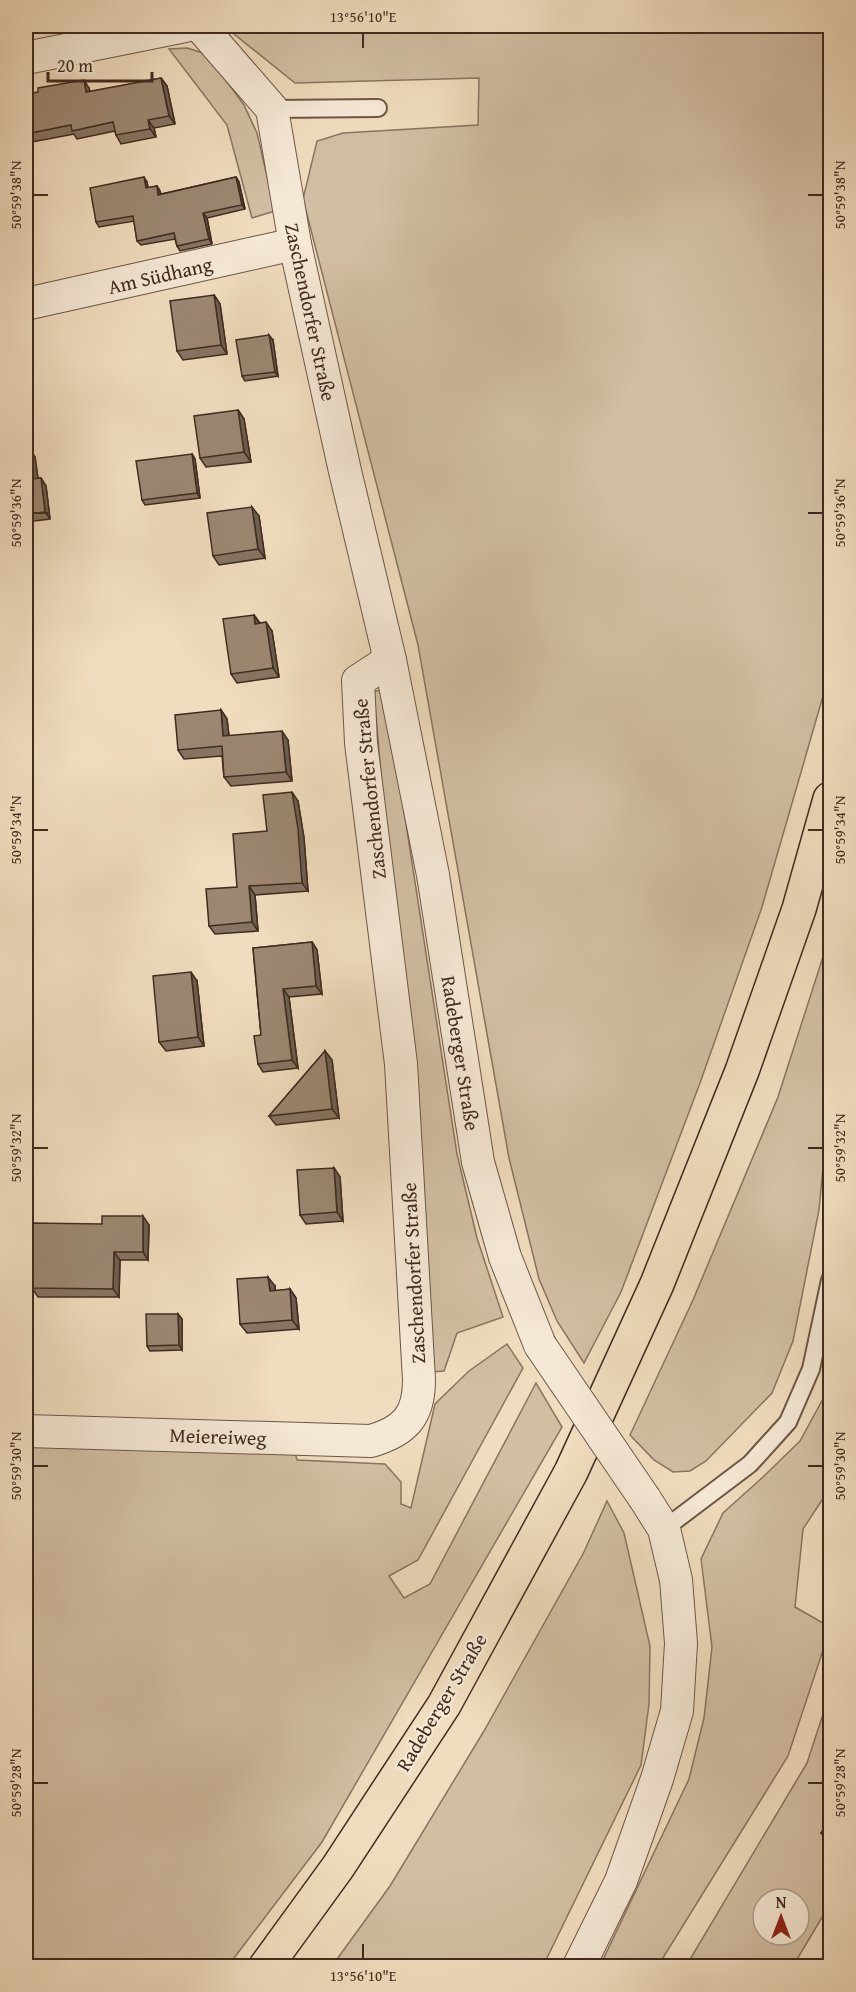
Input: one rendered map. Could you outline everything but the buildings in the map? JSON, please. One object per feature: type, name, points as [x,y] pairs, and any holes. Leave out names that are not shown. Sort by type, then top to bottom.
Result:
[{"type":"highway","name":"Radeberger Straße","points":[[266,1966],[338,1867],[444,1705],[571,1472],[657,1284],[742,1071],[799,909],[831,799]]},
{"type":"street","points":[[26,58],[185,26]]},
{"type":"street","points":[[200,26],[272,109]]},
{"type":"street","name":"Zaschendorfer Straße","points":[[272,109],[295,244],[390,660],[358,681],[361,743],[401,1064],[419,1380],[419,1399],[413,1413],[404,1423]]},
{"type":"street","name":"Am Südhang","points":[[26,304],[295,244]]},
{"type":"street","name":"Radeberger Straße","points":[[390,660],[433,875],[478,1162],[505,1257],[540,1345],[664,1529],[676,1580],[681,1643],[677,1711],[657,1779],[621,1881],[579,1966]]},
{"type":"street","name":"Meiereiweg","points":[[26,1431],[371,1441],[392,1435],[404,1423]]},
{"type":"lane","points":[[272,109],[378,108]]},
{"type":"lane","points":[[664,1529],[750,1464],[788,1422],[811,1369],[831,1280]]},
{"type":"shaded area","points":[[224,26],[830,26],[830,672],[762,907],[700,1083],[621,1292],[584,1363],[557,1321],[539,1279],[509,1158],[418,645],[303,199],[317,141],[343,133],[478,125],[479,78],[295,83]]},
{"type":"shaded area","points":[[187,48],[203,53],[244,105],[257,133],[275,211],[252,218],[227,125],[169,49]]},
{"type":"shaded area","points":[[385,688],[457,1154],[477,1238],[503,1317],[457,1333],[444,1371],[432,1372],[374,692]]},
{"type":"shaded area","points":[[830,935],[830,1109],[819,1210],[793,1341],[772,1393],[706,1461],[690,1471],[673,1472],[654,1460],[630,1435],[693,1300],[778,1097]]},
{"type":"shaded area","points":[[507,1344],[523,1368],[418,1560],[389,1576],[404,1598],[430,1584],[536,1383],[562,1427],[322,1842],[228,1966],[26,1966],[26,1444],[294,1448],[297,1460],[385,1464],[401,1482],[401,1504],[411,1508],[435,1404],[469,1371]]},
{"type":"shaded area","points":[[830,1386],[830,1488],[803,1529],[795,1607],[830,1629],[788,1756],[658,1966],[600,1966],[689,1779],[704,1718],[712,1647],[701,1559],[723,1513],[800,1441]]},
{"type":"shaded area","points":[[607,1501],[624,1533],[650,1646],[649,1704],[641,1765],[543,1966],[332,1966],[390,1886],[484,1731],[584,1552]]},
{"type":"shaded area","points":[[830,1693],[830,1904],[811,1936],[811,1887],[751,1887],[751,1947],[804,1947],[793,1966],[686,1966],[807,1763]]}]
